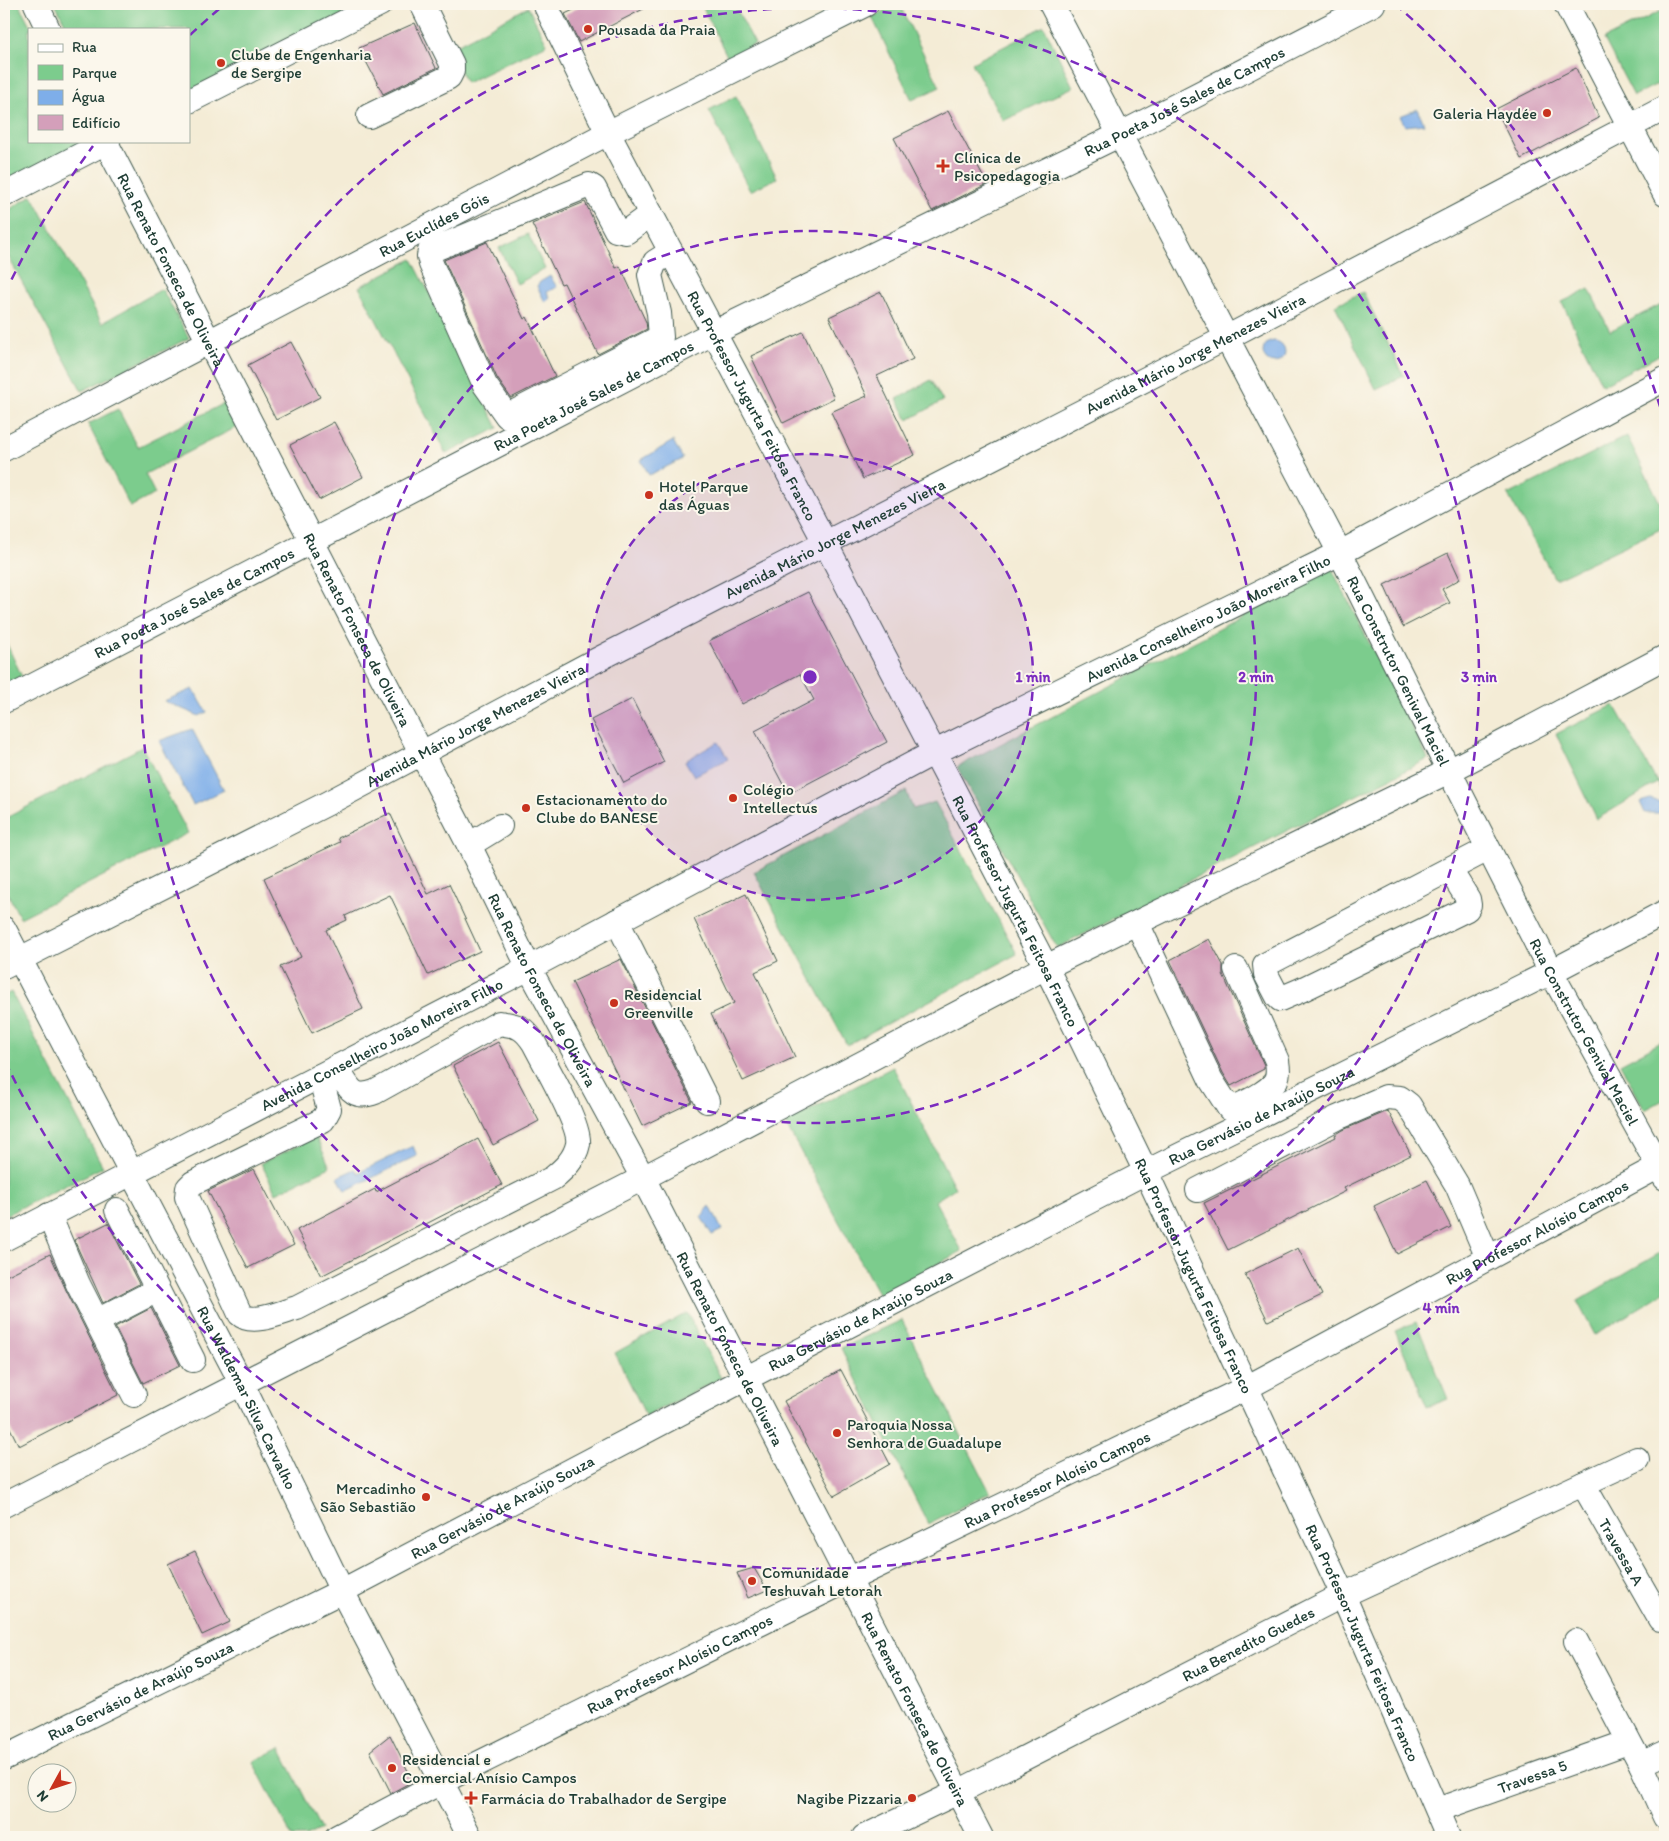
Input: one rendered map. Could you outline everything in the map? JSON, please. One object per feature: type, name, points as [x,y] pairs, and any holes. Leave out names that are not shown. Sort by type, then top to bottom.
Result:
[{"type":"street","points":[[36,4],[48,28]]},
{"type":"street","points":[[190,99],[380,4]]},
{"type":"street","points":[[369,116],[449,77],[452,71],[452,64],[422,4]]},
{"type":"street","name":"Rua Professor Jugurta Feitosa Franco","points":[[545,4],[608,133],[935,752],[1046,967],[1146,1172],[1343,1595],[1448,1837]]},
{"type":"street","name":"Rua Euclídes Góis","points":[[4,449],[209,340],[608,133],[866,4]]},
{"type":"street","name":"Rua Construtor Genival Maciel","points":[[1051,4],[1340,553],[1551,972],[1663,1169]]},
{"type":"street","name":"Rua Poeta José Sales de Campos","points":[[4,701],[713,333],[1119,135],[1373,4]]},
{"type":"street","points":[[1566,4],[1665,194]]},
{"type":"street","name":"Avenida Mário Jorge Menezes Vieira","points":[[11,963],[328,804],[824,542],[1226,338],[1665,108]]},
{"type":"street","points":[[4,195],[107,142]]},
{"type":"street","name":"Rua Renato Fonseca de Oliveira","points":[[107,142],[468,845],[529,968],[643,1178],[981,1837]]},
{"type":"street","points":[[651,214],[626,232],[616,230],[594,188],[589,185],[430,251],[431,264],[485,385],[507,416],[661,337],[659,313],[650,275],[655,262],[671,252]]},
{"type":"street","name":"Avenida Conselheiro João Moreira Filho","points":[[4,1239],[529,968],[935,752],[1340,553],[1665,379]]},
{"type":"street","points":[[4,1505],[643,1178],[1046,967],[1449,771],[1665,657]]},
{"type":"street","points":[[468,845],[500,826]]},
{"type":"street","points":[[1450,870],[1468,899],[1469,905],[1467,909],[1280,999],[1266,974],[1266,965],[1357,916],[1488,850]]},
{"type":"street","name":"Rua Gervásio de Araújo Souza","points":[[4,1758],[342,1591],[745,1379],[1146,1172],[1551,972],[1665,912]]},
{"type":"street","points":[[617,921],[707,1101]]},
{"type":"street","points":[[1137,923],[1211,1080],[1229,1108],[1266,1091],[1273,1085],[1278,1071],[1274,1053],[1236,969]]},
{"type":"street","name":"Rua Waldemar Silva Carvalho","points":[[4,929],[11,963],[132,1173],[242,1384],[342,1591],[470,1837]]},
{"type":"street","points":[[499,1023],[518,1026],[527,1032],[534,1043],[576,1126],[578,1143],[574,1156],[566,1167],[553,1178],[296,1308],[253,1320],[244,1318],[240,1314],[186,1197],[188,1188],[193,1183],[323,1120],[329,1109],[328,1071],[353,1092],[359,1096],[365,1096],[499,1023]]},
{"type":"street","points":[[1198,1190],[1337,1118],[1386,1097],[1400,1098],[1409,1105],[1457,1185],[1488,1258]]},
{"type":"street","name":"Rua Professor Aloísio Campos","points":[[337,1837],[441,1782],[848,1580],[1246,1388],[1488,1258],[1663,1169]]},
{"type":"street","points":[[117,1210],[193,1360]]},
{"type":"street","points":[[49,1215],[78,1284],[134,1395]]},
{"type":"street","points":[[97,1321],[157,1290]]},
{"type":"street","name":"Rua Benedito Guedes","points":[[864,1837],[958,1792],[1343,1595],[1637,1459]]},
{"type":"street","name":"Travessa A","points":[[1583,1484],[1660,1619]]},
{"type":"street","points":[[1576,1641],[1640,1764],[1665,1817]]},
{"type":"street","name":"Travessa 5","points":[[1437,1810],[1628,1742]]},
{"type":"street","points":[[1640,1764],[1665,1753]]},
{"type":"green space","points":[[4,4],[19,4],[31,28],[28,28],[28,142],[88,142],[4,184]]},
{"type":"green space","name":"Clube de Engenharia de Sergipe","points":[[55,4],[363,4],[190,96],[190,28],[67,28]]},
{"type":"green space","points":[[701,4],[734,4],[755,44],[728,58]]},
{"type":"green space","points":[[899,4],[940,87],[912,100],[872,17]]},
{"type":"green space","points":[[528,7],[547,44],[466,83],[449,49]]},
{"type":"green space","points":[[1665,9],[1665,80],[1634,96],[1604,39]]},
{"type":"green space","points":[[1044,26],[1073,87],[1003,121],[972,63]]},
{"type":"green space","points":[[736,96],[777,178],[750,191],[709,110]]},
{"type":"green space","points":[[32,195],[102,323],[162,289],[189,338],[82,391],[4,249],[4,213]]},
{"type":"green space","points":[[528,234],[545,269],[517,284],[499,248]]},
{"type":"green space","points":[[412,259],[498,428],[446,454],[359,287]]},
{"type":"green space","points":[[1589,289],[1610,331],[1665,302],[1665,352],[1602,385],[1562,302]]},
{"type":"green space","points":[[1363,292],[1404,376],[1376,389],[1335,305]]},
{"type":"green space","points":[[931,380],[943,401],[908,420],[897,399]]},
{"type":"green space","points":[[225,403],[237,427],[145,474],[155,494],[130,507],[88,424],[118,409],[138,447]]},
{"type":"green space","points":[[1627,436],[1665,513],[1665,527],[1555,579],[1508,495]]},
{"type":"green space","points":[[1332,569],[1428,759],[1057,948],[957,767]]},
{"type":"green space","points":[[4,638],[23,679],[4,688]]},
{"type":"green space","points":[[1614,705],[1657,782],[1665,779],[1665,798],[1657,783],[1597,819],[1556,734]]},
{"type":"green space","points":[[142,747],[188,833],[20,918],[4,886],[4,819]]},
{"type":"green space","points":[[906,791],[913,809],[935,802],[1017,954],[847,1045],[754,872]]},
{"type":"green space","points":[[11,992],[103,1167],[4,1216],[4,996]]},
{"type":"green space","points":[[1665,1040],[1665,1099],[1645,1110],[1620,1064]]},
{"type":"green space","points":[[893,1067],[955,1188],[935,1201],[962,1251],[879,1295],[785,1123]]},
{"type":"green space","points":[[316,1137],[330,1167],[276,1193],[261,1163]]},
{"type":"green space","points":[[1665,1250],[1665,1292],[1595,1335],[1577,1301]]},
{"type":"green space","points":[[687,1313],[721,1378],[646,1416],[615,1353]]},
{"type":"green space","points":[[902,1320],[990,1492],[928,1524],[841,1348]]},
{"type":"green space","points":[[1416,1322],[1448,1399],[1427,1407],[1395,1331]]},
{"type":"green space","points":[[280,1748],[321,1830],[306,1837],[292,1837],[253,1762]]},
{"type":"water","points":[[1418,109],[1424,124],[1405,126],[1400,116]]},
{"type":"water","points":[[550,276],[557,287],[547,292],[550,298],[545,302],[537,286]]},
{"type":"water","points":[[1274,341],[1284,348],[1285,352],[1278,362],[1274,363],[1264,356],[1263,352],[1270,342]]},
{"type":"water","points":[[673,441],[683,459],[649,475],[641,460]]},
{"type":"water","points":[[193,689],[207,712],[199,716],[164,701]]},
{"type":"water","points":[[192,729],[224,790],[193,805],[159,741]]},
{"type":"water","points":[[718,742],[728,759],[694,776],[685,761]]},
{"type":"water","points":[[1650,799],[1661,802],[1665,813],[1645,813],[1640,802]]},
{"type":"water","points":[[413,1146],[417,1156],[345,1191],[338,1177],[355,1169],[358,1173]]},
{"type":"water","points":[[710,1206],[722,1230],[712,1235],[701,1217]]},
{"type":"building","name":"Pousada da Praia","points":[[586,4],[653,4],[579,42],[565,14]]},
{"type":"building","points":[[415,23],[436,68],[383,94],[359,48]]},
{"type":"building","name":"Galeria Haydée","points":[[1576,68],[1599,118],[1521,159],[1496,109]]},
{"type":"building","name":"Clínica de Psicopedagogia","points":[[948,111],[987,184],[932,211],[894,138]]},
{"type":"building","points":[[585,202],[616,268],[620,266],[646,322],[647,329],[598,354],[564,283],[561,284],[532,224]]},
{"type":"building","points":[[487,242],[524,319],[527,317],[555,376],[511,398],[497,378],[444,260]]},
{"type":"building","points":[[881,292],[913,359],[877,376],[915,455],[863,479],[831,412],[867,396],[829,317]]},
{"type":"building","points":[[803,332],[834,398],[783,423],[751,356]]},
{"type":"building","points":[[291,342],[320,397],[276,420],[248,365]]},
{"type":"building","points":[[334,422],[363,477],[319,500],[290,445]]},
{"type":"building","points":[[1448,553],[1460,579],[1442,589],[1450,603],[1403,627],[1384,585]]},
{"type":"building","points":[[808,592],[887,742],[788,794],[755,731],[814,700],[800,674],[742,704],[709,641]]},
{"type":"building","points":[[632,699],[664,762],[624,783],[591,720]]},
{"type":"building","points":[[390,813],[428,894],[449,884],[480,951],[428,975],[390,895],[345,916],[347,920],[326,930],[363,1009],[312,1033],[280,967],[301,957],[264,878],[340,842],[338,838]]},
{"type":"building","points":[[746,894],[778,961],[755,972],[795,1057],[743,1081],[711,1014],[734,1003],[694,919]]},
{"type":"building","points":[[1209,939],[1223,965],[1223,975],[1264,1065],[1264,1069],[1231,1086],[1223,1073],[1170,960]]},
{"type":"building","points":[[621,959],[692,1102],[642,1126],[572,982]]},
{"type":"building","points":[[498,1042],[539,1121],[493,1145],[453,1066]]},
{"type":"building","points":[[1388,1111],[1411,1155],[1344,1188],[1346,1191],[1228,1250],[1204,1203],[1336,1137],[1335,1135],[1343,1130]]},
{"type":"building","points":[[478,1139],[502,1185],[424,1225],[423,1223],[321,1276],[297,1230],[375,1189],[376,1192]]},
{"type":"building","points":[[254,1169],[294,1245],[248,1268],[208,1191]]},
{"type":"building","points":[[1427,1180],[1451,1227],[1397,1254],[1374,1206]]},
{"type":"building","points":[[108,1223],[139,1284],[103,1303],[74,1240]]},
{"type":"building","points":[[1298,1248],[1322,1295],[1268,1321],[1245,1274]]},
{"type":"building","points":[[50,1254],[118,1395],[19,1446],[4,1416],[4,1277]]},
{"type":"building","points":[[151,1308],[180,1365],[143,1383],[115,1327]]},
{"type":"building","name":"Paroquia Nossa Senhora de Guadalupe","points":[[841,1370],[890,1464],[834,1496],[784,1401]]},
{"type":"building","points":[[195,1551],[230,1622],[202,1635],[168,1564]]},
{"type":"building","name":"Comunidade Teshuvah Letorah","points":[[754,1568],[767,1590],[748,1598],[737,1573]]},
{"type":"building","name":"Residencial e Comercial Anísio Campos","points":[[390,1735],[413,1781],[391,1793],[370,1751]]},
{"type":"place","name":"Pousada da Praia","points":[[588,29]]},
{"type":"place","name":"Clube de Engenharia de Sergipe","points":[[221,63]]},
{"type":"place","name":"Galeria Haydée","points":[[1547,113]]},
{"type":"place","name":"Clínica de Psicopedagogia","points":[[943,166]]},
{"type":"place","name":"Hotel Parque das Águas","points":[[649,495]]},
{"type":"place","name":"Colégio Intellectus","points":[[733,798]]},
{"type":"place","name":"Estacionamento do Clube do BANESE","points":[[526,808]]},
{"type":"place","name":"Residencial Greenville","points":[[614,1003]]},
{"type":"place","name":"Paroquia Nossa Senhora de Guadalupe","points":[[837,1433]]},
{"type":"place","name":"Mercadinho São Sebastião","points":[[426,1497]]},
{"type":"place","name":"Comunidade Teshuvah Letorah","points":[[752,1581]]},
{"type":"place","name":"Residencial e Comercial Anísio Campos","points":[[392,1768]]},
{"type":"place","name":"Farmácia do Trabalhador de Sergipe","points":[[471,1798]]},
{"type":"place","name":"Nagibe Pizzaria","points":[[912,1798]]}]
